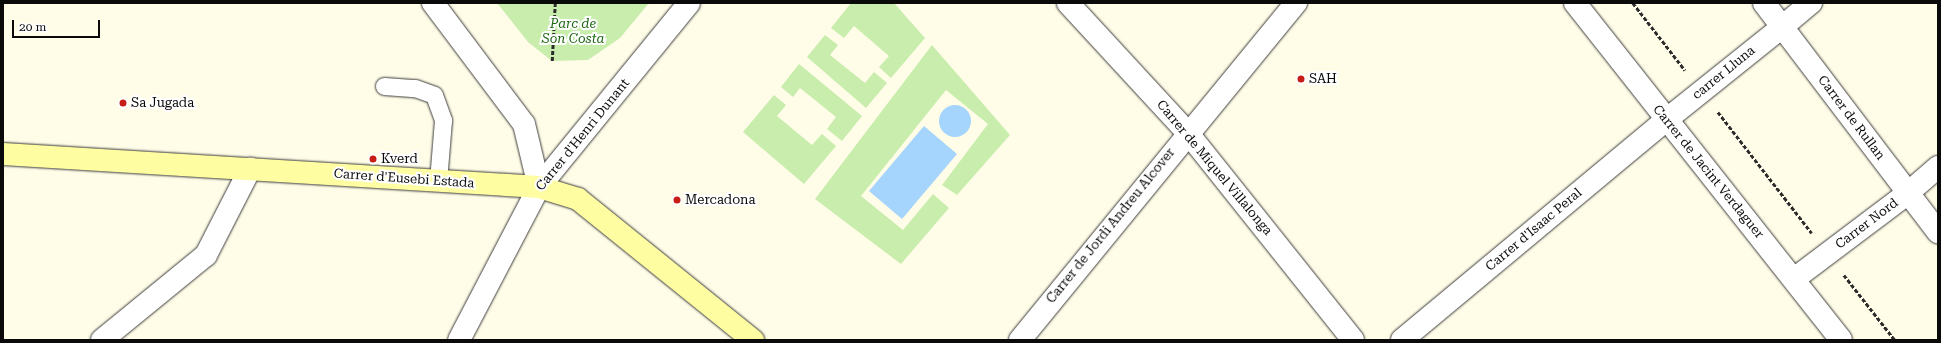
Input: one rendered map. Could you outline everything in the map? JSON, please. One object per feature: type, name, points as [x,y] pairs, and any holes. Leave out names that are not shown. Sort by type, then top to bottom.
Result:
[{"type":"main road","name":"Carrer d'Eusebi Estada","points":[[3,154],[539,188],[578,199],[753,340]]},
{"type":"street","points":[[433,3],[524,124],[539,188]]},
{"type":"street","name":"Carrer d'Henri Dunant","points":[[459,340],[539,188],[689,3]]},
{"type":"street","name":"Carrer de Miquel Villalonga","points":[[1068,3],[1187,132],[1352,340]]},
{"type":"street","name":"Carrer de Jordi Andreu Alcover","points":[[1020,340],[1187,132],[1296,3]]},
{"type":"street","name":"Carrer de Jacint Verdaguer","points":[[1575,3],[1666,120],[1794,279],[1837,339]]},
{"type":"street","name":"Carrer de Rullan","points":[[1764,3],[1938,232]]},
{"type":"street","name":"carrer Lluna","points":[[1666,120],[1811,3]]},
{"type":"street","name":"Carrer d'Isaac Peral","points":[[1402,340],[1666,120]]},
{"type":"street","name":"Carrer Nord","points":[[1794,279],[1908,193],[1938,167]]},
{"type":"street","points":[[102,340],[206,255],[250,169]]},
{"type":"lane","points":[[384,86],[415,88],[434,95],[443,120],[438,181]]},
{"type":"path","points":[[552,61],[555,3]]},
{"type":"path","points":[[1632,3],[1895,340]]},
{"type":"green space","name":"Parc de Son Costa","points":[[497,3],[649,3],[620,38],[588,60],[552,61],[528,42]]},
{"type":"green space","points":[[851,3],[894,3],[925,38],[891,78],[879,67],[889,56],[854,26],[844,38],[831,28]]},
{"type":"green space","points":[[825,35],[838,45],[830,55],[865,83],[874,72],[887,83],[866,108],[807,57]]},
{"type":"green space","points":[[932,45],[1010,135],[957,195],[942,185],[988,124],[946,90],[861,196],[903,230],[933,194],[949,208],[901,264],[815,199]]},
{"type":"green space","points":[[799,64],[862,116],[842,141],[827,129],[836,117],[800,88],[793,97],[781,87]]},
{"type":"green space","points":[[774,95],[786,105],[777,116],[812,145],[822,134],[836,146],[804,184],[743,132]]},
{"type":"water","points":[[955,105],[966,110],[971,121],[966,132],[955,137],[944,132],[939,121],[944,110]]},
{"type":"water","points":[[924,126],[957,154],[902,219],[869,191]]},
{"type":"place","name":"SAH","points":[[1301,79]]},
{"type":"place","name":"Sa Jugada","points":[[123,103]]},
{"type":"place","name":"Kverd","points":[[373,159]]},
{"type":"place","name":"Mercadona","points":[[677,200]]}]
